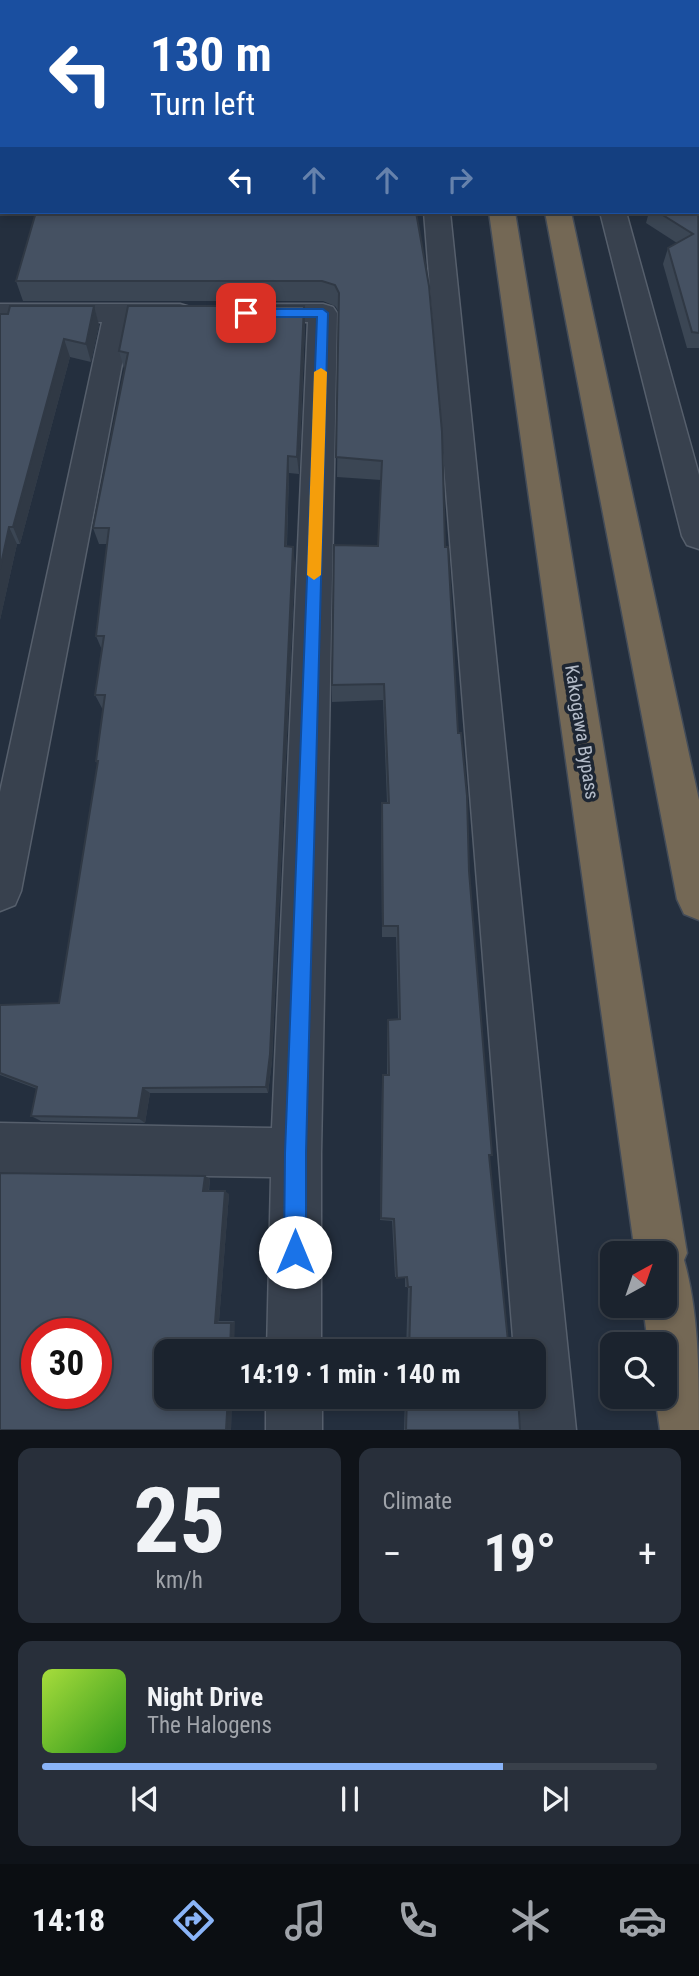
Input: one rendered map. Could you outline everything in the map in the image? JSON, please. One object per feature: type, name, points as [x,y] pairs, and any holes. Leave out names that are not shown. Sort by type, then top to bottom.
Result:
[{"type":"highway","name":"Kakogawa Bypass","points":[[502,214],[659,1241]]},
{"type":"highway","points":[[558,214],[699,899]]},
{"type":"highway","points":[[671,1318],[688,1430]]},
{"type":"street","points":[[437,214],[548,1430]]},
{"type":"street","points":[[614,214],[699,536]]},
{"type":"street","points":[[0,313],[323,313],[296,1153],[294,1339]]},
{"type":"street","points":[[0,891],[118,313]]},
{"type":"street","points":[[0,1148],[296,1153]]},
{"type":"street","points":[[294,1409],[294,1430]]},
{"type":"building","points":[[35,214],[416,214],[429,286],[442,432],[445,547],[448,547],[458,733],[461,733],[467,796],[469,871],[492,1155],[489,1155],[508,1339],[409,1339],[411,1287],[408,1287],[407,1277],[397,1278],[394,1219],[381,1218],[383,1075],[389,1075],[388,1020],[400,1019],[398,926],[383,926],[382,803],[389,803],[384,684],[332,685],[334,545],[378,546],[382,461],[336,457],[339,293],[335,285],[322,281],[16,281]]},
{"type":"building","points":[[661,214],[698,214],[699,333],[692,332],[668,248],[693,234]]},
{"type":"building","points":[[10,306],[94,306],[86,344],[64,339],[13,527],[9,527],[0,569],[0,314],[8,314]]},
{"type":"building","points":[[128,306],[304,306],[297,457],[288,456],[285,546],[293,547],[270,1054],[266,1087],[143,1088],[138,1118],[31,1116],[37,1087],[0,1073],[0,1005],[59,1003],[98,761],[105,695],[95,695],[104,636],[96,636],[109,528],[93,528],[128,353],[119,351]]},
{"type":"building","points":[[0,1173],[205,1176],[203,1191],[225,1191],[215,1323],[231,1323],[230,1339],[154,1339],[154,1409],[227,1409],[226,1430],[0,1430]]},
{"type":"building","points":[[407,1409],[519,1409],[520,1430],[406,1430]]},
{"type":"slow traffic","points":[[314,575],[321,372]]},
{"type":"route","points":[[246,313],[323,313],[295,1252]]}]
